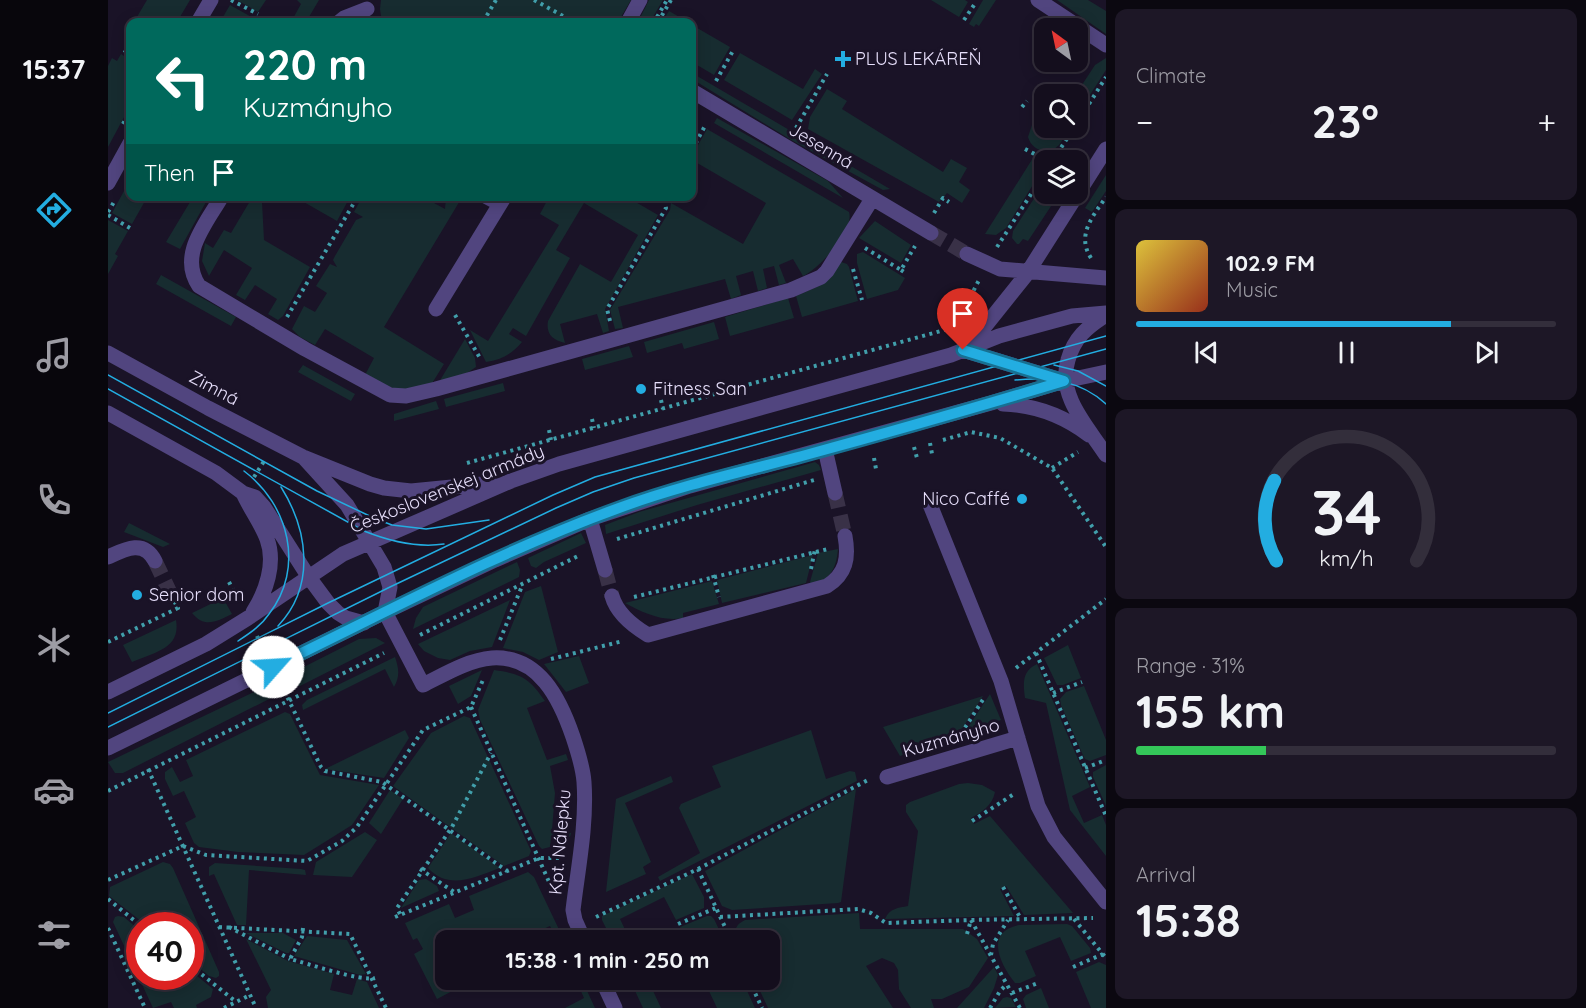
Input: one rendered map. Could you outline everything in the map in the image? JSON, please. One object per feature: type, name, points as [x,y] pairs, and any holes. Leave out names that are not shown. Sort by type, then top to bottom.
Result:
[{"type":"street","points":[[200,18],[211,0]]},
{"type":"street","points":[[630,18],[640,0]]},
{"type":"street","points":[[1043,1],[1106,45]]},
{"type":"street","points":[[344,18],[369,11]]},
{"type":"street","name":"Jesenná","points":[[696,93],[928,231]]},
{"type":"street","points":[[1064,381],[963,350],[978,335],[1029,271],[1106,149]]},
{"type":"street","points":[[108,183],[126,150]]},
{"type":"street","points":[[219,201],[191,254],[190,267],[193,278],[199,286],[278,333],[390,395],[398,397],[791,290],[821,277],[852,244],[872,199]]},
{"type":"street","points":[[440,302],[501,201]]},
{"type":"street","points":[[967,254],[1000,269],[1106,278]]},
{"type":"street","points":[[1106,314],[1076,339],[1066,367],[1064,381],[1078,413],[1106,455]]},
{"type":"street","name":"Československej armády","points":[[108,692],[206,644],[342,554],[511,481],[571,461],[963,350],[999,336],[1072,316],[1106,314]]},
{"type":"street","name":"Zimná","points":[[108,353],[303,457],[370,484],[397,490],[422,491],[511,481]]},
{"type":"street","points":[[108,748],[385,612],[495,560],[590,519],[662,494],[1064,381],[1106,372]]},
{"type":"street","points":[[991,403],[1023,405],[1037,409],[1066,420],[1096,440]]},
{"type":"street","points":[[108,413],[216,473],[243,493],[255,497],[264,507],[308,576],[338,613],[364,623]]},
{"type":"street","points":[[825,449],[835,493]]},
{"type":"street","name":"Zimná","points":[[303,457],[347,505],[384,567],[390,587],[385,612]]},
{"type":"street","points":[[243,493],[249,508],[265,534],[270,551],[270,567],[264,590],[248,618]]},
{"type":"street","points":[[928,502],[1001,681],[1018,738]]},
{"type":"street","points":[[590,519],[605,570]]},
{"type":"street","points":[[613,599],[630,623],[648,635],[827,586],[835,581],[844,569],[845,540]]},
{"type":"street","points":[[108,557],[126,548],[138,546],[148,551],[155,561]]},
{"type":"street","points":[[385,612],[423,685],[467,664],[492,658],[513,660],[528,666]]},
{"type":"street","name":"Kpt. Nálepku","points":[[528,666],[539,674],[556,696],[567,720],[582,766],[584,799],[573,910],[574,920],[579,930]]},
{"type":"street","name":"Kuzmányho","points":[[887,777],[1018,738],[1038,806],[1054,837],[1104,910]]},
{"type":"street","points":[[607,990],[615,1008]]},
{"type":"path","points":[[231,0],[258,14]]},
{"type":"path","points":[[485,18],[496,0]]},
{"type":"path","points":[[534,0],[567,18]]},
{"type":"path","points":[[656,18],[669,0]]},
{"type":"path","points":[[660,18],[669,0]]},
{"type":"path","points":[[964,20],[976,0]]},
{"type":"path","points":[[716,81],[734,50]]},
{"type":"path","points":[[796,128],[827,74]]},
{"type":"path","points":[[1088,106],[1106,77]]},
{"type":"path","points":[[1022,107],[1026,101]]},
{"type":"path","points":[[696,143],[706,124]]},
{"type":"path","points":[[1025,149],[1034,154]]},
{"type":"path","points":[[461,465],[955,327],[987,264],[1034,190]]},
{"type":"path","points":[[1095,261],[1090,257],[1086,248],[1085,231],[1106,196]]},
{"type":"path","points":[[901,270],[928,231],[943,198],[949,202]]},
{"type":"path","points":[[278,333],[355,201]]},
{"type":"path","points":[[613,339],[607,309],[666,208],[664,201]]},
{"type":"path","points":[[108,215],[130,228]]},
{"type":"path","points":[[852,244],[907,274]]},
{"type":"path","points":[[852,244],[862,300]]},
{"type":"path","points":[[440,302],[489,374]]},
{"type":"path","points":[[881,340],[883,347]]},
{"type":"path","points":[[811,360],[813,367]]},
{"type":"path","points":[[736,380],[738,388]]},
{"type":"path","points":[[661,400],[663,409]]},
{"type":"path","points":[[592,419],[594,428]]},
{"type":"path","points":[[549,430],[551,440]]},
{"type":"path","points":[[904,450],[971,432],[1000,438],[1052,468],[1106,547]]},
{"type":"path","points":[[243,493],[275,442]]},
{"type":"path","points":[[930,443],[933,454]]},
{"type":"path","points":[[914,447],[917,458]]},
{"type":"path","points":[[1052,468],[1078,452]]},
{"type":"path","points":[[865,460],[884,455]]},
{"type":"path","points":[[874,458],[876,469]]},
{"type":"path","points":[[108,790],[598,545],[831,475]]},
{"type":"path","points":[[528,666],[589,648],[623,641],[613,599],[845,540]]},
{"type":"path","points":[[229,582],[325,771],[382,782],[507,871]]},
{"type":"path","points":[[108,880],[183,846],[206,855],[308,861],[342,841],[357,827],[423,730],[471,708],[522,585]]},
{"type":"path","points":[[108,642],[178,608],[173,599]]},
{"type":"path","points":[[1001,681],[1106,599]]},
{"type":"path","points":[[1036,653],[1106,816]]},
{"type":"path","points":[[1053,693],[1082,682]]},
{"type":"path","points":[[962,734],[986,695]]},
{"type":"path","points":[[471,708],[556,900]]},
{"type":"path","points":[[491,753],[451,829],[397,908],[398,916],[539,858],[579,859]]},
{"type":"path","points":[[1085,768],[1106,760]]},
{"type":"path","points":[[148,770],[256,1008]]},
{"type":"path","points":[[972,822],[1031,784]]},
{"type":"path","points":[[594,918],[698,869],[857,785]]},
{"type":"path","points":[[698,869],[726,930]]},
{"type":"path","points":[[421,870],[454,892]]},
{"type":"path","points":[[1003,887],[1021,919]]},
{"type":"path","points":[[108,899],[126,914]]},
{"type":"path","points":[[678,924],[716,908]]},
{"type":"path","points":[[720,917],[858,909],[871,913],[886,923],[1073,919],[1104,910]]},
{"type":"path","points":[[1073,919],[1105,956],[1073,967]]},
{"type":"path","points":[[967,934],[971,920]]},
{"type":"path","points":[[971,920],[1020,1008]]},
{"type":"path","points":[[991,955],[993,944],[1008,920]]},
{"type":"path","points":[[226,926],[290,959],[373,978]]},
{"type":"path","points":[[219,927],[350,934],[386,1008]]},
{"type":"path","points":[[108,928],[145,1008]]},
{"type":"path","points":[[290,959],[303,930]]},
{"type":"path","points":[[204,976],[236,1001]]},
{"type":"path","points":[[1012,993],[1038,983]]},
{"type":"path","points":[[990,1008],[1007,984]]},
{"type":"path","points":[[754,990],[762,1008]]},
{"type":"path","points":[[224,1008],[250,995]]},
{"type":"green space","points":[[147,0],[190,0],[179,18],[136,18]]},
{"type":"green space","points":[[237,0],[266,0],[258,12]]},
{"type":"green space","points":[[297,0],[319,0],[308,18],[293,18],[301,4]]},
{"type":"green space","points":[[381,0],[631,0],[620,18],[381,18]]},
{"type":"green space","points":[[649,0],[663,0],[652,18],[640,18]]},
{"type":"green space","points":[[931,0],[965,0],[968,2],[959,17]]},
{"type":"green space","points":[[983,0],[996,0],[979,26],[976,24],[974,27],[969,24]]},
{"type":"green space","points":[[1057,0],[1088,0],[1106,11],[1106,34],[1088,22],[1088,18],[1083,18]]},
{"type":"green space","points":[[230,5],[253,18],[222,18]]},
{"type":"green space","points":[[669,11],[681,18],[665,18]]},
{"type":"green space","points":[[696,27],[730,47],[714,75],[696,64]]},
{"type":"green space","points":[[740,53],[803,89],[815,69],[822,74],[792,120],[724,80]]},
{"type":"green space","points":[[121,54],[126,57],[126,113],[108,147],[108,66],[112,58],[117,61]]},
{"type":"green space","points":[[1106,58],[1106,70],[1088,98],[1088,84],[1083,84],[1095,65]]},
{"type":"green space","points":[[696,75],[890,189],[883,190],[793,141],[696,81]]},
{"type":"green space","points":[[827,89],[847,101],[842,109],[943,172],[951,159],[967,168],[959,182],[970,190],[962,203],[947,193],[939,202],[808,129],[810,117]]},
{"type":"green space","points":[[717,118],[828,181],[843,198],[714,123]]},
{"type":"green space","points":[[1034,122],[1034,138],[1063,138],[1055,148],[1037,149],[1028,137]]},
{"type":"green space","points":[[707,129],[849,212],[847,229],[818,266],[803,276],[793,259],[779,265],[786,283],[779,285],[774,266],[763,269],[767,288],[758,291],[753,271],[736,276],[741,295],[731,299],[725,279],[618,307],[623,328],[615,329],[610,310],[670,210],[671,203],[743,244],[766,203],[696,162],[696,149]]},
{"type":"green space","points":[[1033,158],[1034,183],[1006,228],[996,235],[985,234]]},
{"type":"green space","points":[[1106,175],[1106,191],[1092,212],[1085,208]]},
{"type":"green space","points":[[126,187],[126,201],[145,201],[132,224],[112,213]]},
{"type":"green space","points":[[1034,198],[1034,204],[1052,204],[1028,241],[1023,239],[1017,244],[1012,238],[1013,231]]},
{"type":"green space","points":[[191,201],[206,202],[180,249],[166,242]]},
{"type":"green space","points":[[250,201],[260,201],[264,240],[310,267],[283,316],[278,320],[268,314],[277,299],[255,285],[245,300],[236,295],[252,268],[224,250],[209,276],[202,261],[205,243],[213,248],[224,230],[231,233]]},
{"type":"green space","points":[[302,201],[348,201],[337,221]]},
{"type":"green space","points":[[360,201],[430,201],[445,209],[446,201],[460,201],[384,327],[444,364],[431,385],[403,390],[390,387],[365,375],[374,358],[325,329],[315,345],[300,337],[292,329],[304,306],[315,312],[327,293],[316,286],[330,264],[337,267],[333,260],[335,256],[356,220],[363,217],[354,212]]},
{"type":"green space","points":[[547,201],[634,201],[658,215],[605,309],[609,331],[603,333],[597,314],[560,324],[565,343],[551,336],[548,321],[580,264],[611,282],[638,235],[584,203],[556,250],[570,258],[526,336],[513,328],[509,334],[522,342],[506,356],[486,362],[470,330],[488,341],[559,225],[540,214]]},
{"type":"green space","points":[[108,220],[128,231],[115,254],[118,256],[108,274]]},
{"type":"green space","points":[[875,221],[911,245],[901,263],[859,238]]},
{"type":"green space","points":[[863,252],[905,278],[898,290],[867,299],[857,263],[857,254]]},
{"type":"green space","points":[[841,262],[849,267],[858,301],[802,317],[796,296],[819,286]]},
{"type":"green space","points":[[161,275],[236,317],[231,326],[156,284]]},
{"type":"green space","points":[[788,298],[794,318],[730,336],[725,317]]},
{"type":"green space","points":[[714,322],[719,339],[684,349],[682,343],[647,353],[644,342]]},
{"type":"green space","points":[[465,339],[475,358],[476,367],[467,373],[439,382]]},
{"type":"green space","points":[[629,346],[633,357],[585,370],[582,359]]},
{"type":"green space","points":[[303,365],[355,394],[351,401],[298,372]]},
{"type":"green space","points":[[503,383],[505,391],[446,407],[444,399]]},
{"type":"green space","points":[[436,401],[439,409],[394,421],[394,414]]},
{"type":"green space","points":[[815,462],[821,470],[697,505],[606,534],[605,525],[639,512]]},
{"type":"green space","points":[[129,523],[170,544],[163,547],[124,532]]},
{"type":"green space","points":[[581,533],[586,543],[536,568],[531,566],[528,558]]},
{"type":"green space","points":[[838,549],[836,563],[831,572],[813,589],[810,582],[818,553]]},
{"type":"green space","points":[[813,555],[806,583],[722,603],[717,580]]},
{"type":"green space","points":[[517,562],[520,570],[519,577],[413,629],[416,618],[423,607]]},
{"type":"green space","points":[[712,581],[719,604],[683,613],[683,618],[668,619],[653,616],[625,603]]},
{"type":"green space","points":[[541,586],[558,652],[539,660],[523,652],[503,648],[525,592]]},
{"type":"green space","points":[[223,598],[232,614],[216,621],[206,622],[192,613]]},
{"type":"green space","points":[[510,600],[492,647],[470,651],[450,660],[438,658],[424,651],[418,644]]},
{"type":"green space","points":[[176,620],[176,630],[170,643],[157,652],[132,662],[123,645]]},
{"type":"green space","points":[[376,638],[385,643],[300,686],[290,684],[286,676],[359,639]]},
{"type":"green space","points":[[1068,645],[1081,678],[1057,685],[1044,658]]},
{"type":"green space","points":[[579,656],[589,683],[566,692],[544,664]]},
{"type":"green space","points":[[395,657],[398,672],[394,687],[385,669],[303,710],[302,705],[307,700]]},
{"type":"green space","points":[[1037,664],[1090,787],[1072,796],[1084,823],[1102,815],[1106,825],[1106,856],[1070,810],[1046,703],[1025,698],[1026,674]]},
{"type":"green space","points":[[482,670],[471,696],[458,704],[449,686]]},
{"type":"green space","points":[[494,670],[524,678],[539,693],[545,701],[527,708],[547,760],[566,754],[568,760],[550,766],[555,793],[552,830],[571,833],[570,837],[551,838],[550,847],[542,849],[539,846],[480,720],[478,710]]},
{"type":"green space","points":[[275,682],[279,691],[273,697],[123,773],[115,773],[108,762]]},
{"type":"green space","points":[[1084,686],[1106,740],[1106,755],[1090,761],[1085,759],[1082,753],[1060,699],[1066,692]]},
{"type":"green space","points":[[990,694],[1001,720],[965,732]]},
{"type":"green space","points":[[983,696],[958,735],[900,756],[883,727]]},
{"type":"green space","points":[[285,712],[290,714],[320,775],[379,785],[352,825],[304,855],[238,852],[199,847],[194,843],[185,823],[196,817],[184,791],[173,796],[165,779],[165,772],[172,767],[180,782],[193,776],[186,760]]},
{"type":"green space","points":[[464,716],[470,718],[531,851],[529,856],[504,866],[393,786],[431,733]]},
{"type":"green space","points":[[405,730],[409,738],[384,778],[325,769]]},
{"type":"green space","points":[[811,730],[826,779],[850,771],[855,772],[857,781],[660,881],[658,877],[700,853],[679,808],[681,804],[721,787],[712,766]]},
{"type":"green space","points":[[1106,765],[1106,806],[1093,772]]},
{"type":"green space","points":[[671,776],[673,782],[625,803],[651,862],[643,867],[646,874],[606,892],[616,799]]},
{"type":"green space","points":[[959,784],[982,785],[995,792],[989,805],[971,818],[974,824],[990,816],[1073,913],[1024,915],[1006,886],[1000,889],[1014,916],[885,919],[892,911],[908,906],[918,831],[906,812],[906,805]]},
{"type":"green space","points":[[856,789],[841,902],[732,910],[722,906],[705,871]]},
{"type":"green space","points":[[390,790],[403,799],[381,834],[369,823]]},
{"type":"green space","points":[[365,832],[377,840],[352,877],[313,875],[316,862]]},
{"type":"green space","points":[[451,833],[500,868],[462,880],[445,879],[436,875],[428,868]]},
{"type":"green space","points":[[163,862],[170,864],[192,912],[129,912],[109,896],[110,887]]},
{"type":"green space","points":[[215,863],[301,869],[305,870],[306,875],[249,870],[246,925],[237,925],[214,874],[209,876],[209,867]]},
{"type":"green space","points":[[528,872],[534,877],[559,930],[552,930],[550,926],[541,930],[435,930],[435,990],[454,990],[437,999],[414,954],[423,949],[417,938],[413,940],[405,923],[449,904],[455,918],[474,910],[469,896]]},
{"type":"green space","points":[[692,874],[704,897],[704,908],[676,920],[664,897],[620,919],[625,930],[607,930],[602,916]]},
{"type":"green space","points":[[426,879],[437,886],[439,891],[401,908],[419,880]]},
{"type":"green space","points":[[859,913],[860,929],[963,929],[977,939],[988,958],[969,987],[942,999],[931,999],[934,1008],[911,1008],[899,989],[898,970],[894,963],[882,958],[866,966],[893,1008],[768,1008],[760,990],[780,990],[780,930],[735,930],[745,920]]},
{"type":"green space","points":[[711,916],[719,930],[681,930],[680,927]]},
{"type":"green space","points":[[115,917],[126,919],[126,950],[113,922]]},
{"type":"green space","points":[[1067,924],[1072,926],[1090,948],[1091,953],[1071,961],[1060,937],[1025,951],[1036,976],[1015,983],[1000,958],[998,941],[1002,934],[1019,925]]},
{"type":"green space","points":[[246,933],[283,933],[296,940],[289,953],[286,953]]},
{"type":"green space","points":[[307,936],[347,940],[366,974],[360,975],[294,956]]},
{"type":"green space","points":[[204,938],[219,972],[216,978],[204,972]]},
{"type":"green space","points":[[246,939],[288,961],[334,974],[330,990],[352,995],[357,979],[367,982],[379,1008],[268,1008],[266,997],[271,990]]},
{"type":"green space","points":[[1099,962],[1106,965],[1106,1008],[1091,1008],[1076,972]]},
{"type":"green space","points":[[994,967],[998,975],[984,1008],[957,1008]]},
{"type":"green space","points":[[204,982],[213,989],[211,997],[196,1005],[197,1008],[174,1008],[171,1002],[153,1008],[145,990],[204,990]]},
{"type":"green space","points":[[1041,988],[1049,1008],[1026,1008],[1023,999],[1026,995]]},
{"type":"green space","points":[[580,990],[587,990],[595,1008],[565,1008],[584,998]]},
{"type":"green space","points":[[635,990],[653,990],[661,1008],[643,1008]]},
{"type":"green space","points":[[747,990],[755,1008],[717,1008],[709,991]]},
{"type":"green space","points":[[1003,998],[1011,998],[1016,1007],[995,1008]]},
{"type":"tunnel","points":[[931,233],[967,254]]},
{"type":"tunnel","points":[[835,493],[845,536]]},
{"type":"tunnel","points":[[155,561],[173,599]]},
{"type":"tunnel","points":[[605,570],[612,596]]},
{"type":"tram line","points":[[108,713],[328,603],[595,477],[1106,336]]},
{"type":"tram line","points":[[108,727],[390,587],[593,492],[634,478],[1106,349]]},
{"type":"tram line","points":[[1054,365],[1078,371],[1106,386]]},
{"type":"tram line","points":[[108,375],[317,491],[376,519],[392,525],[426,529],[489,520]]},
{"type":"tram line","points":[[1015,380],[1040,379],[1075,385],[1106,404]]},
{"type":"tram line","points":[[108,389],[364,531],[403,543],[444,544]]},
{"type":"tram line","points":[[238,641],[269,614],[280,596],[287,577],[289,558],[287,538],[272,501],[244,471]]},
{"type":"tram line","points":[[278,626],[290,610],[298,593],[303,576],[304,558],[297,521],[281,487]]},
{"type":"place","name":"PLUS LEKÁREŇ","points":[[843,59]]},
{"type":"place","name":"Fitness San","points":[[641,389]]},
{"type":"place","name":"Nico Caffé","points":[[1022,499]]},
{"type":"place","name":"Senior dom","points":[[137,595]]},
{"type":"route","points":[[273,667],[495,560],[620,508],[690,486],[1064,381],[963,350]]}]
